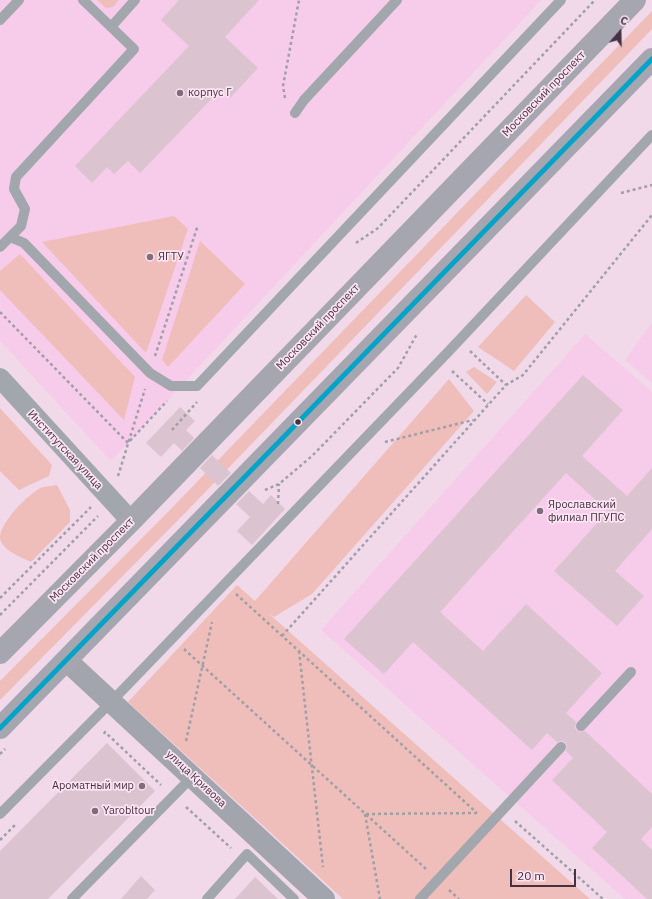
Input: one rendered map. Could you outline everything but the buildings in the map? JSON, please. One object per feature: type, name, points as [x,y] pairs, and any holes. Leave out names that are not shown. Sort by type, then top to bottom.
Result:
[{"type":"main road","name":"Московский проспект","points":[[0,653],[131,521],[635,0]]},
{"type":"main road","points":[[0,728],[67,661],[652,59]]},
{"type":"street","name":"Институтская улица","points":[[0,378],[131,521]]},
{"type":"street","name":"улица Кривова","points":[[67,661],[187,770],[324,899]]},
{"type":"lane","points":[[0,20],[19,0]]},
{"type":"lane","points":[[0,247],[21,226],[24,209],[14,189],[16,177],[134,48],[83,0]]},
{"type":"lane","points":[[111,27],[135,0]]},
{"type":"lane","points":[[295,113],[304,100],[397,0]]},
{"type":"lane","points":[[10,237],[24,243],[150,372],[171,386],[197,386],[560,0]]},
{"type":"lane","points":[[0,814],[112,701],[440,360],[652,135]]},
{"type":"lane","points":[[581,726],[632,672]]},
{"type":"lane","points":[[420,899],[562,747]]},
{"type":"lane","points":[[72,899],[187,770]]},
{"type":"lane","points":[[207,899],[247,854],[294,899]]},
{"type":"path","points":[[295,113],[287,109],[282,86],[299,0]]},
{"type":"path","points":[[282,636],[488,404],[506,385],[523,375],[652,215]]},
{"type":"path","points":[[0,598],[105,493],[117,477],[198,225]]},
{"type":"path","points":[[458,341],[506,385]]},
{"type":"path","points":[[440,360],[488,404]]},
{"type":"path","points":[[172,430],[187,414]]},
{"type":"path","points":[[351,451],[474,420]]},
{"type":"path","points":[[278,503],[279,484]]},
{"type":"path","points":[[0,616],[101,512],[105,493]]},
{"type":"path","points":[[187,770],[203,665],[221,586],[299,651],[476,813]]},
{"type":"path","points":[[172,638],[459,899]]},
{"type":"path","points":[[299,651],[310,763],[323,869]]},
{"type":"path","points":[[365,814],[476,813],[517,821],[603,899]]},
{"type":"path","points":[[365,814],[380,899]]},
{"type":"shaded area","name":"ЯГТУ","points":[[0,0],[541,0],[111,461],[0,341]]},
{"type":"shaded area","points":[[97,0],[119,0],[113,7],[106,8]]},
{"type":"shaded area","points":[[652,11],[652,29],[187,511],[0,700],[0,681],[166,514]]},
{"type":"shaded area","points":[[174,216],[188,229],[146,353],[42,242]]},
{"type":"shaded area","points":[[200,241],[245,284],[168,367],[162,360]]},
{"type":"shaded area","points":[[20,254],[135,377],[124,420],[0,290],[0,271]]},
{"type":"shaded area","points":[[526,295],[555,322],[514,371],[478,347]]},
{"type":"shaded area","points":[[652,322],[652,383],[625,360]]},
{"type":"shaded area","name":"Ярославский филиал ПГУПС","points":[[585,334],[652,392],[652,899],[625,899],[321,630]]},
{"type":"shaded area","points":[[474,367],[497,382],[487,394],[466,372]]},
{"type":"shaded area","points":[[449,379],[474,411],[312,594],[274,617],[267,612],[590,899],[343,899],[128,702],[237,585],[255,601]]},
{"type":"shaded area","points":[[0,408],[52,465],[49,476],[19,490],[0,471]]},
{"type":"shaded area","points":[[57,485],[70,510],[70,522],[31,562],[17,556],[4,547],[0,538],[1,532],[4,525],[15,510],[34,492],[43,487]]},
{"type":"transit line","points":[[0,728],[652,59]]},
{"type":"place","name":"корпус Г","points":[[180,93]]},
{"type":"place","name":"ЯГТУ","points":[[150,257]]},
{"type":"place","name":"Ярославский филиал ПГУПС","points":[[540,511]]},
{"type":"place","name":"Ароматный мир","points":[[142,786]]},
{"type":"place","name":"Yarobltour","points":[[95,811]]}]
